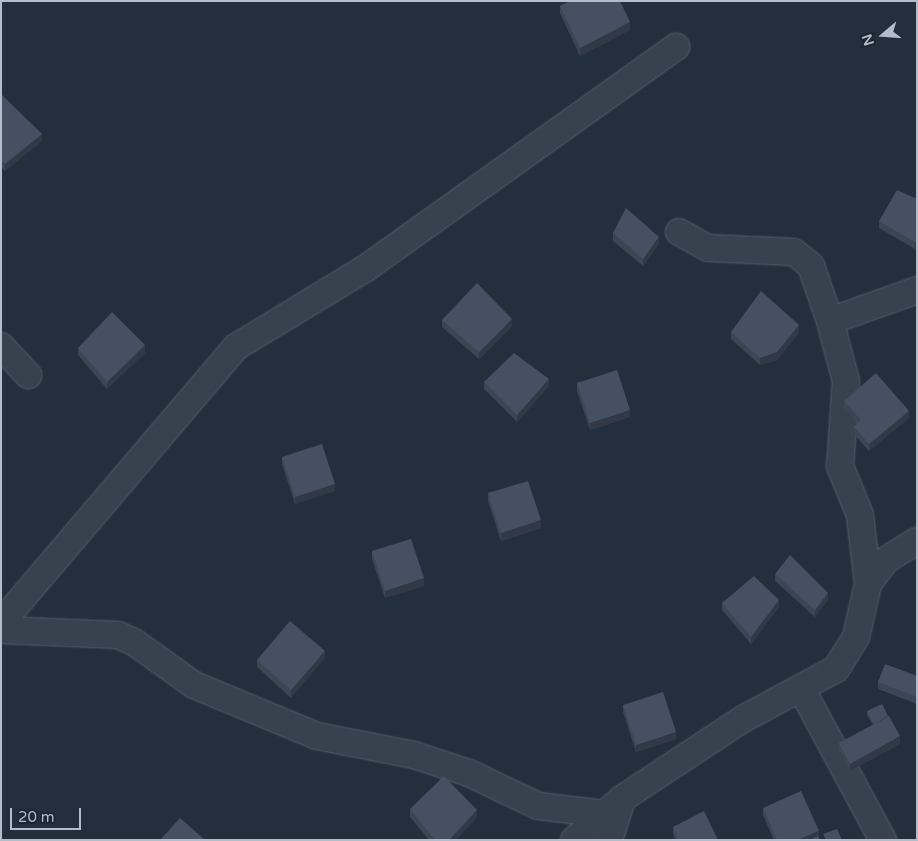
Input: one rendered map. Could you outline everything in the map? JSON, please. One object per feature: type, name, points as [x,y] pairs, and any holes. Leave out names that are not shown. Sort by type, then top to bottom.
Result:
[{"type":"street","points":[[1,623],[236,347],[366,268],[676,47]]},
{"type":"street","points":[[584,837],[614,806],[743,719],[836,668],[856,637],[868,584],[860,515],[840,466],[846,381],[830,321],[811,266],[794,252],[708,248],[679,232]]},
{"type":"street","points":[[830,321],[917,290]]},
{"type":"street","points":[[1,346],[28,375]]},
{"type":"street","points":[[868,584],[886,560],[917,541]]},
{"type":"street","points":[[1,630],[118,635],[134,642],[194,685],[317,736],[414,755],[469,773],[538,806],[614,806]]},
{"type":"street","points":[[801,688],[884,840]]},
{"type":"street","points":[[609,840],[614,806]]},
{"type":"building","points":[[570,1],[620,1],[630,22],[580,48],[560,6]]},
{"type":"building","points":[[1,94],[42,134],[5,164],[1,160]]},
{"type":"building","points":[[897,190],[917,199],[917,239],[915,242],[879,221]]},
{"type":"building","points":[[626,208],[659,237],[643,259],[613,233]]},
{"type":"building","points":[[477,283],[512,319],[479,352],[442,320]]},
{"type":"building","points":[[761,291],[799,325],[777,352],[760,358],[731,332]]},
{"type":"building","points":[[112,312],[145,345],[107,382],[78,348]]},
{"type":"building","points":[[514,353],[549,379],[517,415],[484,382]]},
{"type":"building","points":[[617,370],[630,410],[590,423],[577,383]]},
{"type":"building","points":[[876,373],[909,411],[869,444],[854,427],[861,420],[844,401]]},
{"type":"building","points":[[322,444],[335,484],[295,497],[282,457]]},
{"type":"building","points":[[528,481],[541,520],[501,533],[488,493]]},
{"type":"building","points":[[411,539],[424,578],[385,591],[372,551]]},
{"type":"building","points":[[790,555],[828,593],[815,610],[775,574]]},
{"type":"building","points":[[754,576],[779,600],[751,637],[722,603]]},
{"type":"building","points":[[290,621],[325,651],[291,690],[257,660]]},
{"type":"building","points":[[885,664],[917,676],[917,697],[878,682]]},
{"type":"building","points":[[663,692],[676,732],[636,745],[623,705]]},
{"type":"building","points":[[882,704],[888,716],[874,724],[867,711]]},
{"type":"building","points":[[889,716],[900,736],[850,764],[839,743]]},
{"type":"building","points":[[444,776],[477,810],[449,840],[435,840],[410,809]]},
{"type":"building","points":[[801,791],[819,831],[797,840],[777,840],[763,808]]},
{"type":"building","points":[[704,811],[718,840],[678,840],[673,827]]},
{"type":"building","points":[[180,818],[205,840],[160,840]]},
{"type":"building","points":[[837,829],[842,840],[826,840],[823,834]]},
{"type":"building","points":[[818,836],[820,840],[809,840]]}]
